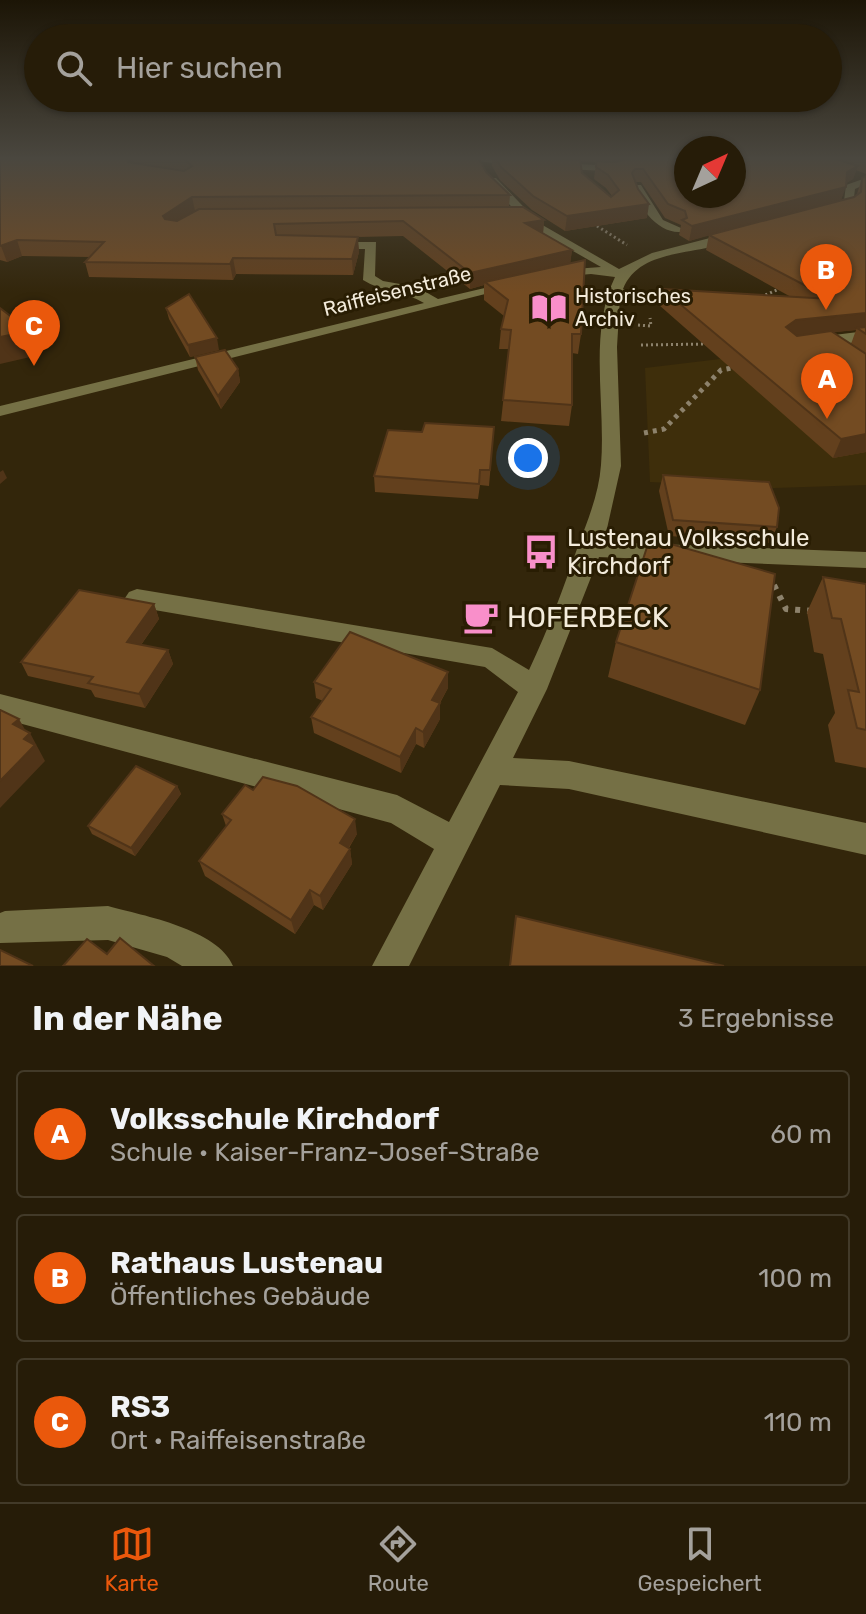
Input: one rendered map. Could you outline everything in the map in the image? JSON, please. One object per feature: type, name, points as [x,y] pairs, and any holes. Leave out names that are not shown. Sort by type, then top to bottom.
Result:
[{"type":"street","points":[[511,202],[522,215],[564,242],[624,274]]},
{"type":"street","points":[[646,202],[659,222],[676,224],[704,244]]},
{"type":"street","points":[[814,214],[844,206],[846,202]]},
{"type":"street","points":[[507,215],[522,215]]},
{"type":"street","points":[[390,966],[495,771],[534,689],[588,549],[608,487],[611,463],[611,306],[615,292],[624,274],[642,262],[742,234]]},
{"type":"street","points":[[663,243],[679,251]]},
{"type":"street","points":[[327,245],[372,245],[368,277],[379,284],[412,290],[436,304]]},
{"type":"street","points":[[547,277],[581,270],[624,274]]},
{"type":"street","name":"Raiffeisenstraße","points":[[0,411],[519,283]]},
{"type":"street","points":[[615,292],[668,299]]},
{"type":"street","points":[[803,344],[866,336]]},
{"type":"street","points":[[829,341],[854,359]]},
{"type":"street","points":[[588,549],[866,560]]},
{"type":"street","points":[[137,598],[492,658],[534,689]]},
{"type":"street","points":[[0,706],[397,810],[456,844]]},
{"type":"street","points":[[495,771],[569,775],[866,839]]},
{"type":"street","points":[[5,928],[108,923],[175,942],[215,966]]},
{"type":"path","points":[[597,226],[628,246]]},
{"type":"path","points":[[757,298],[789,284]]},
{"type":"path","points":[[638,325],[651,326]]},
{"type":"path","points":[[641,345],[721,344]]},
{"type":"path","points":[[644,433],[664,429],[721,370],[747,365]]},
{"type":"path","points":[[760,555],[786,609],[826,612]]},
{"type":"shaded area","points":[[829,346],[866,354],[866,485],[774,488],[650,482],[645,368]]},
{"type":"building","points":[[0,202],[184,202],[163,216],[165,219],[177,221],[199,209],[523,207],[544,220],[525,223],[572,250],[470,273],[403,221],[274,224],[276,235],[358,237],[352,259],[233,258],[230,264],[85,262],[104,242],[17,240],[0,246]]},
{"type":"building","points":[[543,202],[648,202],[567,216]]},
{"type":"building","points":[[746,202],[786,202],[692,226],[682,220],[687,218],[685,211],[678,208],[746,208]]},
{"type":"building","points":[[835,202],[866,202],[866,313],[796,320],[786,327],[797,336],[831,331],[866,354],[866,434],[841,439],[662,289],[831,299],[709,235]]},
{"type":"building","points":[[585,260],[581,334],[572,334],[572,405],[503,400],[511,330],[501,329],[508,300],[485,282]]},
{"type":"building","points":[[189,294],[217,338],[188,345],[166,308]]},
{"type":"building","points":[[0,308],[30,331],[0,337]]},
{"type":"building","points":[[225,350],[238,369],[218,396],[195,357]]},
{"type":"building","points":[[425,423],[494,427],[490,470],[480,470],[479,484],[374,476],[388,430],[422,432]]},
{"type":"building","points":[[663,475],[769,482],[779,508],[777,527],[673,520]]},
{"type":"building","points":[[650,538],[775,574],[760,690],[616,642]]},
{"type":"building","points":[[823,577],[866,584],[866,730],[857,728],[848,690],[859,692],[841,619],[832,618]]},
{"type":"building","points":[[79,590],[154,604],[127,642],[168,650],[139,694],[88,683],[93,677],[21,662]]},
{"type":"building","points":[[350,632],[448,672],[432,700],[440,703],[423,732],[416,728],[400,757],[311,717],[331,689],[314,682]]},
{"type":"building","points":[[0,710],[19,719],[13,724],[30,733],[24,739],[35,745],[0,781]]},
{"type":"building","points":[[136,766],[177,786],[131,848],[88,826]]},
{"type":"building","points":[[263,777],[297,786],[355,819],[340,843],[350,849],[320,896],[310,890],[291,920],[199,861],[231,820],[222,814],[245,785],[253,790]]},
{"type":"building","points":[[516,916],[724,966],[510,966]]},
{"type":"building","points":[[120,938],[154,966],[63,966],[87,939],[107,954]]},
{"type":"building","points":[[0,950],[33,966],[0,966]]},
{"type":"place","name":"Historisches Archiv","points":[[549,308]]},
{"type":"place","name":"Rathaus Lustenau","points":[[826,310]]},
{"type":"place","name":"RS3","points":[[34,366]]},
{"type":"place","name":"Volksschule Kirchdorf","points":[[827,419]]},
{"type":"place","name":"Lustenau Volksschule Kirchdorf","points":[[541,552]]},
{"type":"place","name":"HOFERBECK","points":[[481,617]]}]
